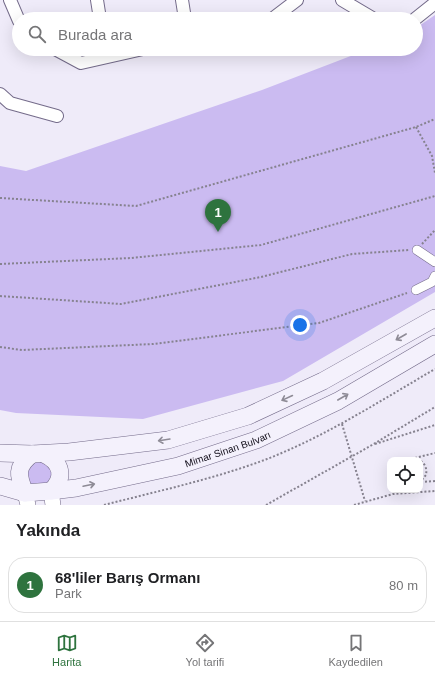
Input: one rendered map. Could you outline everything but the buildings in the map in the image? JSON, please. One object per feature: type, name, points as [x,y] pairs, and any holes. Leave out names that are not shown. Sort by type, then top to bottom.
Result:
[{"type":"main road","points":[[0,453],[38,454],[69,452],[168,440],[248,416],[323,381],[435,318]]},
{"type":"main road","name":"Mimar Sinan Bulvarı","points":[[0,486],[27,499],[52,498],[76,488],[178,466],[256,440],[338,400],[435,344]]},
{"type":"main road","points":[[38,454],[55,461],[59,467],[59,480],[52,498]]},
{"type":"main road","points":[[27,499],[20,481],[20,469],[22,463],[38,454]]},
{"type":"street","points":[[10,0],[15,12]]},
{"type":"street","points":[[97,0],[99,12]]},
{"type":"street","points":[[182,0],[184,12]]},
{"type":"street","points":[[282,12],[298,0]]},
{"type":"street","points":[[342,0],[362,12]]},
{"type":"street","points":[[423,13],[435,3]]},
{"type":"street","points":[[68,56],[81,63],[98,56]]},
{"type":"street","points":[[0,94],[10,103],[57,116]]},
{"type":"street","points":[[417,250],[435,262]]},
{"type":"street","points":[[416,290],[432,282],[435,276]]},
{"type":"path","points":[[0,198],[136,206],[416,127],[435,119]]},
{"type":"path","points":[[416,127],[432,156],[435,173]]},
{"type":"path","points":[[0,264],[131,258],[261,245],[435,196]]},
{"type":"path","points":[[0,296],[121,304],[261,277],[352,254],[417,250],[435,230]]},
{"type":"path","points":[[0,347],[22,350],[154,344],[319,323],[416,290]]},
{"type":"path","points":[[266,505],[352,457],[435,406]]},
{"type":"path","points":[[342,424],[365,501]]},
{"type":"path","points":[[372,445],[435,425]]},
{"type":"path","points":[[420,457],[435,452]]},
{"type":"path","points":[[423,462],[426,467],[426,475],[423,478]]},
{"type":"path","points":[[423,482],[435,482]]},
{"type":"path","points":[[354,505],[393,494],[435,491]]},
{"type":"shaded area","points":[[435,15],[435,292],[283,381],[143,419],[16,413],[0,410],[0,166],[26,171],[262,90],[351,56],[423,56],[423,23]]},
{"type":"shaded area","points":[[41,461],[51,469],[51,482],[31,487],[25,470],[31,463]]},
{"type":"place","name":"68'liler Barış Ormanı","points":[[218,232]]}]
